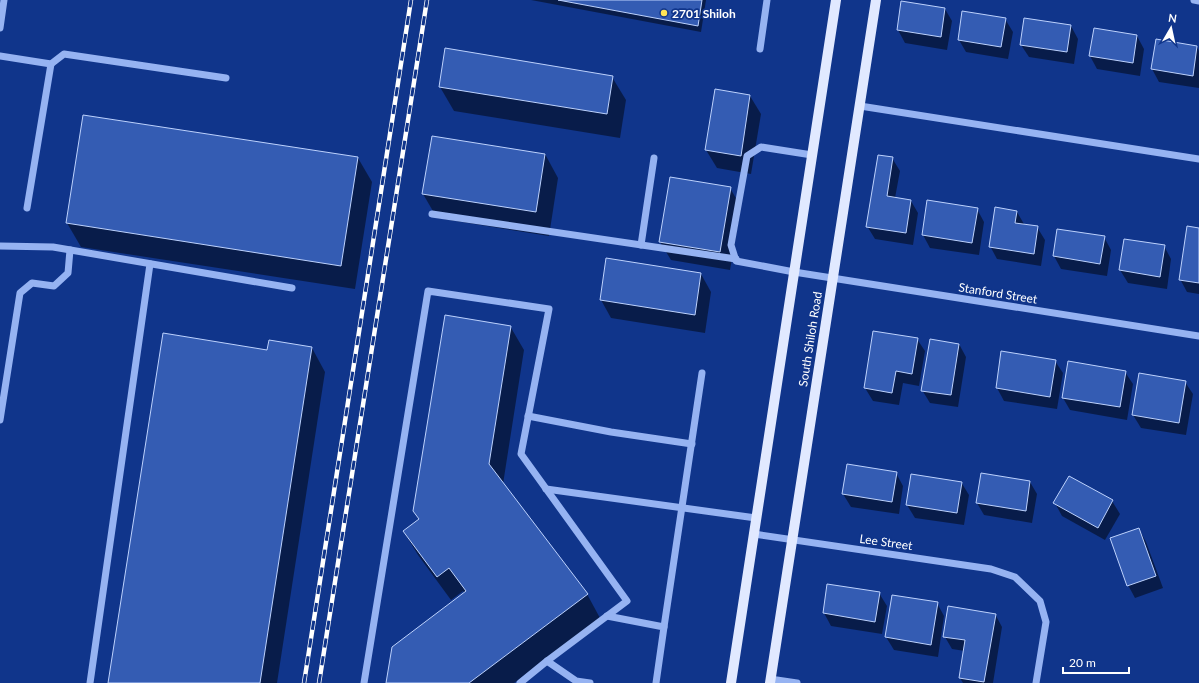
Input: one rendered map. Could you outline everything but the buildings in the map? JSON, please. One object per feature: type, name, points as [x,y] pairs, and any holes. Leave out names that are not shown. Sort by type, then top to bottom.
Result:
[{"type":"main road","points":[[731,683],[836,0]]},
{"type":"main road","name":"South Shiloh Road","points":[[770,681],[876,0]]},
{"type":"street","points":[[0,28],[4,0]]},
{"type":"street","points":[[760,49],[767,0]]},
{"type":"street","points":[[1194,0],[1199,1]]},
{"type":"street","points":[[27,208],[51,64],[64,54],[226,78]]},
{"type":"street","points":[[0,56],[51,64]]},
{"type":"street","points":[[860,106],[1199,159]]},
{"type":"street","points":[[736,259],[731,244],[747,156],[761,146],[812,155]]},
{"type":"street","points":[[641,245],[654,158]]},
{"type":"street","name":"Stanford Street","points":[[432,214],[736,259],[736,261],[794,272],[1199,336]]},
{"type":"street","points":[[0,246],[53,247],[292,288]]},
{"type":"street","points":[[0,420],[20,293],[32,283],[54,286],[68,273],[70,250]]},
{"type":"street","points":[[90,683],[150,264]]},
{"type":"street","points":[[364,683],[428,291],[549,309],[521,454],[627,601],[547,660],[520,683]]},
{"type":"street","points":[[656,683],[702,373]]},
{"type":"street","points":[[528,416],[611,432],[692,444]]},
{"type":"street","points":[[546,489],[682,509],[756,518]]},
{"type":"street","name":"Lee Street","points":[[754,534],[991,569],[1015,577],[1040,601],[1046,622],[1036,683]]},
{"type":"street","points":[[607,616],[664,626]]},
{"type":"street","points":[[547,660],[576,681],[590,683]]},
{"type":"street","points":[[770,681],[797,683]]},
{"type":"railway","points":[[304,683],[411,0]]},
{"type":"railway","points":[[319,683],[427,0]]},
{"type":"place","name":"2701 Shiloh","points":[[664,13]]}]
